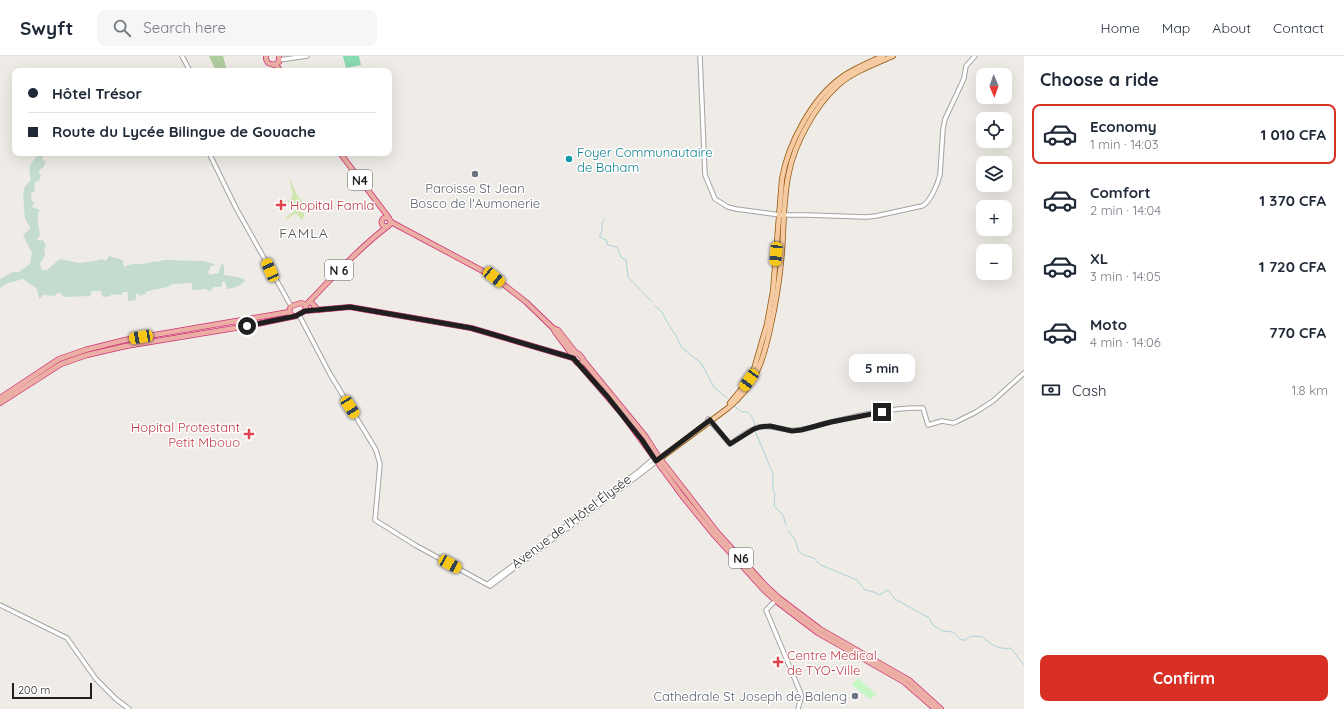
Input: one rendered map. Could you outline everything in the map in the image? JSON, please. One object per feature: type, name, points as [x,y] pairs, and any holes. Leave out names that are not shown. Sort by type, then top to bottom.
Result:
[{"type":"highway","points":[[266,56],[268,63],[277,62]]},
{"type":"highway","name":"N4","points":[[342,156],[380,207],[387,221]]},
{"type":"highway","points":[[387,221],[494,277],[526,302],[553,328],[558,330],[574,355]]},
{"type":"highway","name":"N 6","points":[[306,305],[338,270],[375,236],[387,221]]},
{"type":"highway","name":"N 6","points":[[375,236],[387,221]]},
{"type":"highway","points":[[310,301],[318,310]]},
{"type":"highway","points":[[290,314],[291,306],[302,303],[306,305],[305,311]]},
{"type":"highway","points":[[0,403],[59,359],[86,352],[111,343],[265,317],[290,314],[299,315],[305,311],[350,307],[471,328],[574,355]]},
{"type":"highway","points":[[86,352],[267,322],[290,314]]},
{"type":"highway","points":[[265,317],[267,322]]},
{"type":"highway","points":[[217,325],[218,331]]},
{"type":"highway","points":[[173,332],[174,338]]},
{"type":"highway","points":[[141,337],[142,343]]},
{"type":"highway","name":"N6","points":[[574,355],[601,384],[639,432],[714,534],[777,599],[819,631],[904,682],[935,709]]},
{"type":"highway","points":[[0,398],[21,386]]},
{"type":"highway","name":"N6","points":[[875,664],[909,680],[941,709]]},
{"type":"main road","points":[[782,215],[782,179],[788,155],[796,136],[815,106],[823,94],[847,73],[883,56]]},
{"type":"main road","points":[[657,458],[709,420],[734,398],[749,380],[763,340],[771,307],[787,180],[800,139],[818,108],[834,89],[845,79],[893,56]]},
{"type":"street","points":[[182,56],[188,68]]},
{"type":"street","points":[[277,62],[307,56]]},
{"type":"street","points":[[700,56],[705,175],[715,199],[728,207],[736,209],[782,215],[871,217],[924,205],[933,192],[940,177],[945,118],[964,78],[966,66],[975,56]]},
{"type":"street","points":[[210,156],[236,208],[291,306]]},
{"type":"street","name":"Avenue de l'Hôtel Élysée","points":[[299,315],[330,374],[376,450],[380,464],[375,520],[414,545],[489,585],[657,458]]},
{"type":"street","points":[[709,420],[730,444],[755,428],[766,426],[792,431],[801,430],[848,418],[892,410],[923,408],[928,425],[942,421],[953,423],[976,412],[993,401],[1024,373]]},
{"type":"street","points":[[777,599],[766,610],[801,694],[802,698],[798,709]]},
{"type":"street","points":[[0,605],[67,638],[96,678],[116,699],[129,709]]},
{"type":"green space","points":[[209,56],[223,56],[226,68],[215,68]]},
{"type":"green space","points":[[343,56],[359,56],[361,65],[346,68]]},
{"type":"green space","points":[[37,156],[43,156],[42,160],[46,161],[43,168],[40,169],[39,173],[41,175],[39,181],[35,182],[34,192],[31,193],[32,202],[35,202],[32,207],[40,210],[38,219],[40,235],[37,239],[43,240],[46,246],[44,249],[45,255],[40,264],[42,270],[47,270],[60,259],[79,263],[102,259],[106,261],[109,256],[123,260],[124,267],[131,264],[144,264],[163,260],[204,261],[214,264],[214,266],[210,266],[210,270],[208,271],[209,275],[219,273],[221,264],[224,265],[224,275],[238,277],[244,279],[245,281],[237,287],[227,289],[225,281],[222,282],[222,286],[214,287],[208,291],[206,289],[192,290],[192,283],[173,284],[167,287],[145,292],[146,294],[141,295],[140,298],[139,294],[136,294],[136,300],[128,301],[128,292],[122,292],[122,295],[111,294],[111,296],[103,297],[101,291],[92,291],[90,296],[64,297],[60,293],[57,293],[55,296],[43,295],[40,299],[37,289],[23,279],[8,283],[0,288],[0,279],[13,272],[19,272],[30,264],[32,253],[23,235],[30,229],[30,227],[25,219],[23,193],[25,186],[31,180],[30,166]]},
{"type":"green space","points":[[289,177],[296,193],[304,204],[298,208],[293,202],[287,202],[293,196]]},
{"type":"green space","points":[[298,208],[304,215],[302,220],[297,214],[294,214],[287,219],[285,218]]},
{"type":"green space","points":[[858,678],[877,695],[869,699],[852,685]]},
{"type":"waterway","points":[[605,219],[602,223],[600,237],[606,240],[608,245],[617,247],[621,257],[626,260],[628,277],[652,302]]},
{"type":"waterway","points":[[655,306],[662,312],[677,337],[681,347],[701,363],[714,387],[727,398]]},
{"type":"waterway","points":[[734,406],[742,412],[747,412],[751,415],[755,427]]},
{"type":"waterway","points":[[755,431],[773,474],[773,490],[775,494],[774,506],[783,515],[786,525]]},
{"type":"waterway","points":[[788,530],[795,540],[799,552],[814,558],[821,565],[857,580],[865,590],[879,595],[888,590],[895,599],[929,618],[933,625],[942,631],[953,632],[961,640],[965,640],[971,636],[983,637],[996,646],[1011,648],[1024,665]]},
{"type":"place","name":"Foyer Communautaire de Baham","points":[[569,159]]},
{"type":"place","name":"Paroisse St Jean Bosco de l'Aumonerie","points":[[475,174]]},
{"type":"place","name":"Hopital Famla","points":[[281,205]]},
{"type":"place","name":"Hopital Protestant Petit Mbouo","points":[[249,434]]},
{"type":"place","name":"Centre Medical de TYO-Ville","points":[[778,662]]},
{"type":"place","name":"Cathedrale St Joseph de Baleng","points":[[855,696]]},
{"type":"district","name":"FAMLA","points":[[304,233]]},
{"type":"route","points":[[247,326],[296,316],[304,313],[305,311],[350,307],[471,328],[573,358],[599,386],[642,440],[656,461],[710,420],[730,444],[754,429],[760,427],[770,426],[792,431],[805,430],[848,418],[882,412]]}]
